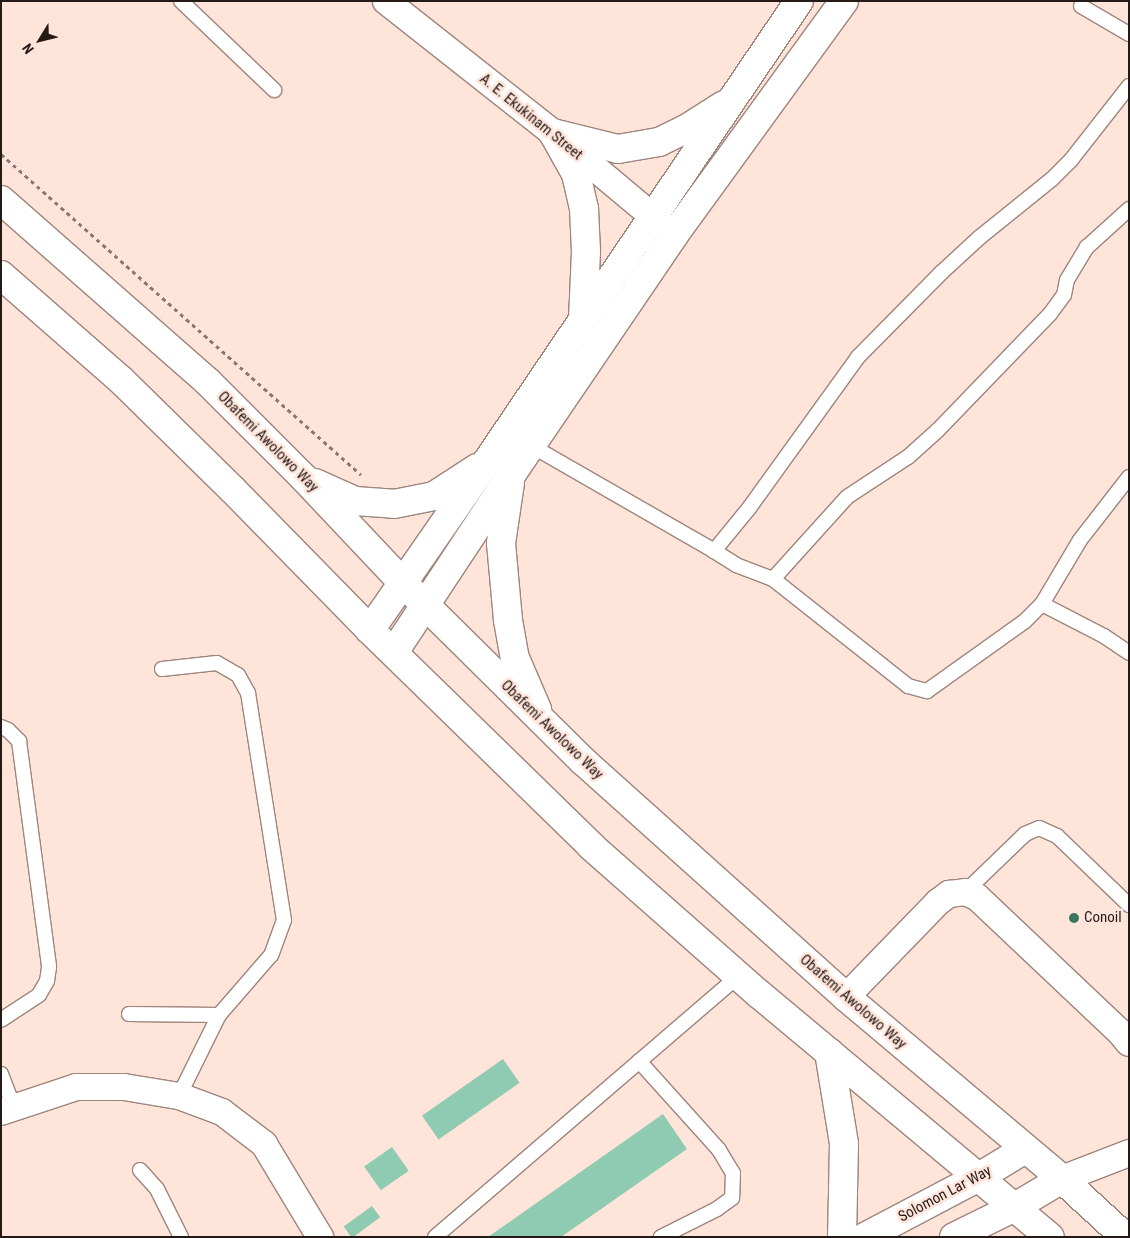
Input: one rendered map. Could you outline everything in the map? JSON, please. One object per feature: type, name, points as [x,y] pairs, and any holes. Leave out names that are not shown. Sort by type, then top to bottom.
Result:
[{"type":"main road","points":[[370,630],[488,460],[799,1]]},
{"type":"main road","points":[[394,652],[530,446],[674,235],[844,1]]},
{"type":"main road","points":[[553,133],[618,149],[659,142],[686,129],[733,100]]},
{"type":"main road","points":[[553,133],[576,174],[584,209],[586,251],[583,320]]},
{"type":"main road","name":"Obafemi Awolowo Way","points":[[1,200],[208,382],[305,479],[426,606],[543,722],[645,817],[846,997],[1062,1179],[1125,1237]]},
{"type":"main road","points":[[1,274],[122,380],[234,490],[370,630],[591,846],[738,976],[1050,1237]]},
{"type":"main road","points":[[305,479],[355,501],[394,504],[434,496],[488,460]]},
{"type":"main road","points":[[511,475],[501,543],[508,620],[515,658],[543,722]]},
{"type":"main road","points":[[829,1052],[844,1144],[842,1237]]},
{"type":"main road","name":"Solomon Lar Way","points":[[865,1237],[979,1177],[1025,1149]]},
{"type":"main road","points":[[954,1237],[1015,1207],[1062,1179]]},
{"type":"street","name":"A. E. Ekukinam Street","points":[[386,1],[553,133],[654,216],[674,235]]},
{"type":"street","points":[[846,997],[938,902],[949,894],[965,892],[977,897],[1126,1031]]},
{"type":"street","points":[[8,1110],[76,1087],[124,1087],[179,1096],[222,1112],[264,1144],[320,1237]]},
{"type":"street","points":[[1062,1179],[1129,1153]]},
{"type":"lane","points":[[181,1],[274,90]]},
{"type":"lane","points":[[1081,6],[1129,34]]},
{"type":"lane","points":[[714,551],[750,508],[858,358],[940,273],[980,237],[1052,179],[1071,160],[1129,86]]},
{"type":"lane","points":[[773,579],[847,497],[908,457],[938,430],[1037,328],[1064,295],[1067,280],[1087,247],[1129,209]]},
{"type":"lane","points":[[530,446],[743,568],[773,579],[908,686],[927,691],[1026,621],[1042,604],[1080,540],[1129,477]]},
{"type":"lane","points":[[1042,604],[1104,636],[1129,653]]},
{"type":"lane","points":[[162,669],[217,663],[238,675],[248,693],[284,920],[271,955],[219,1015],[179,1096]]},
{"type":"lane","points":[[1,727],[8,730],[19,741],[49,967],[46,980],[39,995],[1,1020]]},
{"type":"lane","points":[[965,892],[1026,834],[1039,828],[1056,836],[1129,905]]},
{"type":"lane","points":[[435,1237],[738,976]]},
{"type":"lane","points":[[129,1014],[219,1015]]},
{"type":"lane","points":[[639,1061],[719,1150],[733,1173],[732,1198],[717,1209],[661,1237]]},
{"type":"lane","points":[[1,1074],[8,1110]]},
{"type":"lane","points":[[140,1170],[156,1189],[181,1237]]},
{"type":"path","points":[[1,154],[364,478]]},
{"type":"building","points":[[503,1059],[520,1083],[439,1140],[422,1116]]},
{"type":"building","points":[[663,1114],[687,1149],[561,1237],[488,1237]]},
{"type":"building","points":[[392,1147],[409,1171],[381,1190],[364,1167]]},
{"type":"building","points":[[372,1206],[380,1217],[353,1237],[344,1227]]},
{"type":"place","name":"Conoil","points":[[1074,918]]}]
